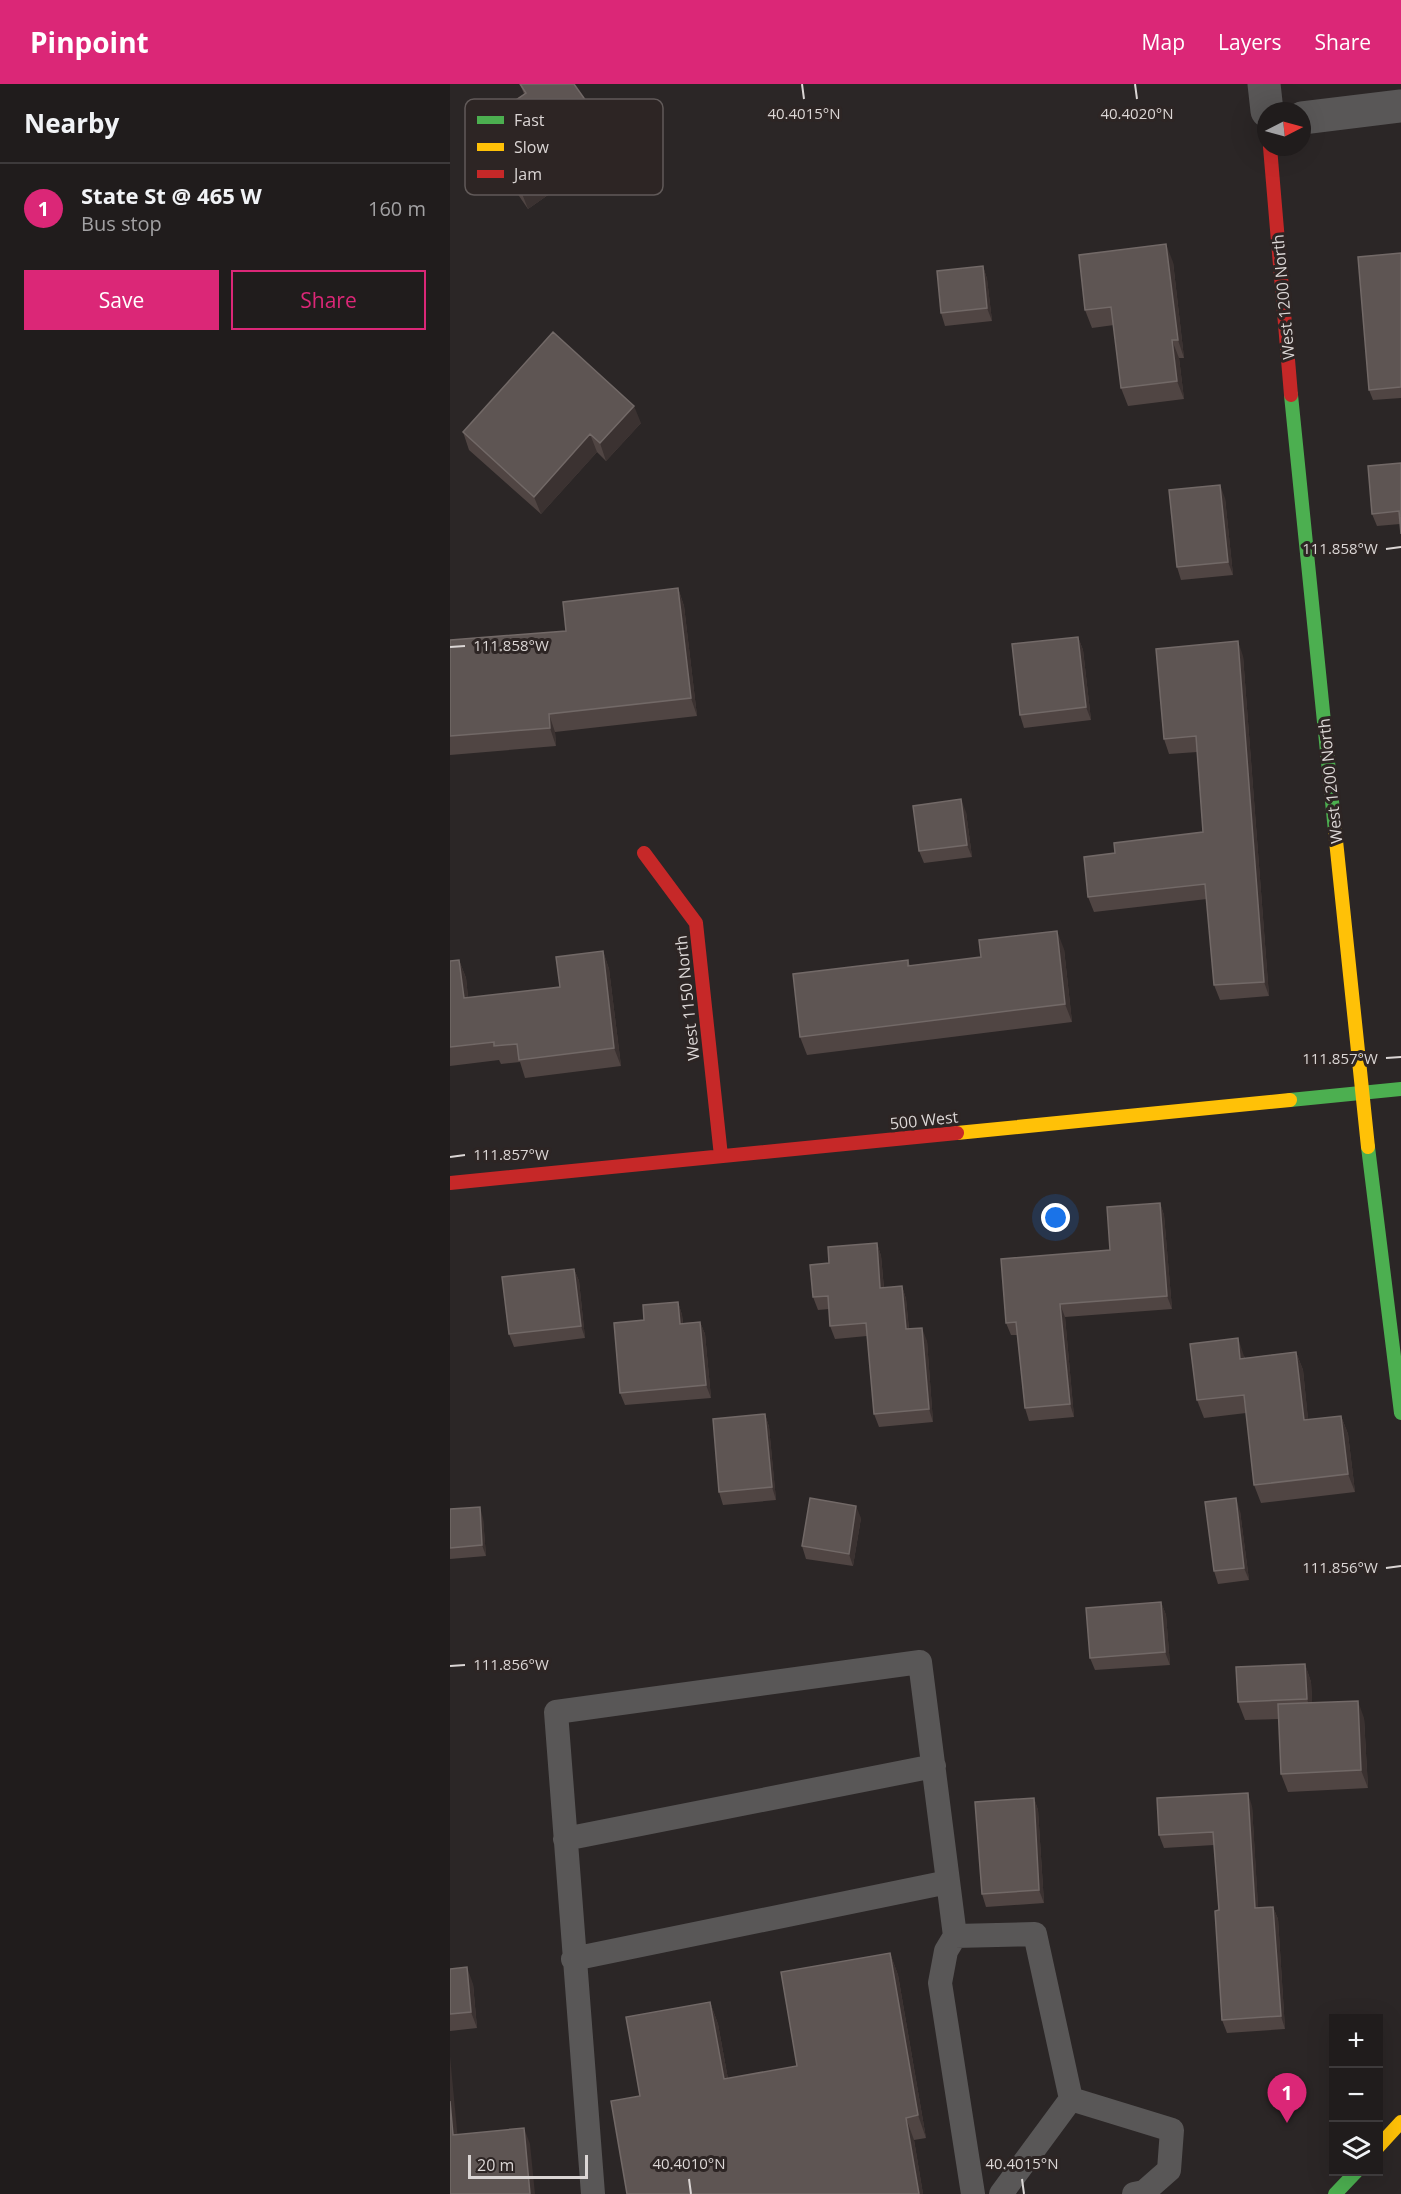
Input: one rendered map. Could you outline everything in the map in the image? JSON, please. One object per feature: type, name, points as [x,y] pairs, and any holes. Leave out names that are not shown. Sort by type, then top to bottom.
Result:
[{"type":"street","points":[[1264,84],[1266,102]]},
{"type":"street","points":[[1311,117],[1401,106]]},
{"type":"street","name":"West 1200 North","points":[[1271,156],[1295,439],[1361,1093],[1395,1308],[1401,1413]]},
{"type":"street","name":"West 1150 North","points":[[644,853],[696,923],[721,1156]]},
{"type":"street","name":"500 West","points":[[450,1183],[1401,1089]]},
{"type":"street","points":[[1383,2142],[1401,2122]]},
{"type":"street","points":[[1335,2194],[1352,2176]]},
{"type":"lane","points":[[593,2194],[573,1959],[556,1712],[920,1662],[956,1936],[946,1951],[940,1983],[973,2194]]},
{"type":"lane","points":[[565,1839],[934,1766]]},
{"type":"lane","points":[[573,1959],[948,1882]]},
{"type":"lane","points":[[956,1936],[1035,1934],[1071,2099],[1001,2194]]},
{"type":"lane","points":[[1071,2099],[1173,2130],[1169,2170],[1144,2192],[1134,2194]]},
{"type":"building","points":[[520,84],[574,84],[585,99],[517,99],[526,93]]},
{"type":"building","points":[[1166,244],[1178,340],[1172,340],[1177,381],[1121,388],[1111,307],[1085,310],[1079,255]]},
{"type":"building","points":[[1401,253],[1401,387],[1369,390],[1358,257]]},
{"type":"building","points":[[983,266],[987,308],[941,313],[937,271]]},
{"type":"building","points":[[553,332],[634,406],[600,443],[590,434],[534,497],[463,432]]},
{"type":"building","points":[[1401,463],[1401,534],[1399,511],[1372,514],[1368,466]]},
{"type":"building","points":[[1220,485],[1228,562],[1177,567],[1169,490]]},
{"type":"building","points":[[678,588],[691,698],[549,714],[550,728],[450,736],[450,640],[566,631],[563,602]]},
{"type":"building","points":[[1078,637],[1086,707],[1020,715],[1012,644]]},
{"type":"building","points":[[1238,641],[1264,982],[1214,985],[1205,884],[1088,897],[1084,857],[1115,853],[1114,843],[1203,832],[1196,736],[1164,739],[1156,649]]},
{"type":"building","points":[[961,799],[967,845],[919,851],[913,806]]},
{"type":"building","points":[[1057,931],[1065,1004],[800,1037],[793,974],[908,960],[908,966],[981,957],[979,940]]},
{"type":"building","points":[[603,951],[614,1048],[519,1060],[517,1044],[494,1046],[494,1042],[450,1047],[450,961],[459,960],[464,998],[560,987],[556,957]]},
{"type":"building","points":[[1160,1203],[1167,1296],[1060,1304],[1070,1404],[1025,1408],[1016,1322],[1006,1323],[1001,1259],[1110,1250],[1107,1207]]},
{"type":"building","points":[[877,1243],[880,1288],[902,1286],[906,1329],[922,1328],[929,1409],[874,1414],[866,1323],[830,1326],[828,1296],[813,1297],[810,1265],[829,1263],[828,1247]]},
{"type":"building","points":[[574,1269],[581,1326],[509,1334],[502,1277]]},
{"type":"building","points":[[678,1302],[680,1324],[700,1322],[706,1385],[620,1393],[614,1323],[644,1320],[643,1305]]},
{"type":"building","points":[[1238,1338],[1240,1359],[1296,1352],[1304,1420],[1341,1416],[1348,1474],[1254,1485],[1244,1395],[1197,1400],[1190,1344]]},
{"type":"building","points":[[765,1414],[772,1487],[719,1492],[713,1419]]},
{"type":"building","points":[[810,1498],[856,1506],[849,1554],[802,1546]]},
{"type":"building","points":[[1236,1498],[1244,1568],[1214,1571],[1205,1502]]},
{"type":"building","points":[[480,1507],[482,1545],[450,1548],[450,1509]]},
{"type":"building","points":[[1161,1602],[1165,1652],[1090,1658],[1086,1608]]},
{"type":"building","points":[[1305,1664],[1307,1699],[1238,1702],[1236,1667]]},
{"type":"building","points":[[1358,1701],[1361,1770],[1281,1774],[1278,1704]]},
{"type":"building","points":[[1248,1793],[1255,1908],[1273,1907],[1281,2016],[1222,2020],[1215,1911],[1219,1910],[1213,1832],[1159,1835],[1157,1798]]},
{"type":"building","points":[[1034,1798],[1039,1890],[982,1894],[975,1802]]},
{"type":"building","points":[[890,1953],[918,2115],[906,2118],[919,2194],[627,2194],[611,2101],[640,2096],[626,2017],[710,2002],[724,2079],[797,2066],[781,1972]]},
{"type":"building","points":[[467,1967],[471,2012],[450,2014],[450,1969]]},
{"type":"building","points":[[450,2101],[453,2135],[524,2128],[530,2194],[450,2194]]},
{"type":"traffic: fast","points":[[1291,395],[1335,831]]},
{"type":"traffic: fast","points":[[1290,1100],[1401,1089]]},
{"type":"traffic: fast","points":[[1368,1147],[1401,1413]]},
{"type":"traffic: fast","points":[[1335,2194],[1352,2176]]},
{"type":"traffic: slow","points":[[1335,831],[1368,1147]]},
{"type":"traffic: slow","points":[[957,1133],[1290,1100]]},
{"type":"traffic: slow","points":[[1383,2142],[1401,2122]]},
{"type":"traffic: jam","points":[[1271,156],[1291,395]]},
{"type":"traffic: jam","points":[[644,853],[696,923],[721,1156]]},
{"type":"traffic: jam","points":[[450,1183],[957,1133]]},
{"type":"place","name":"State St @ 465 W","points":[[1287,2123]]}]
